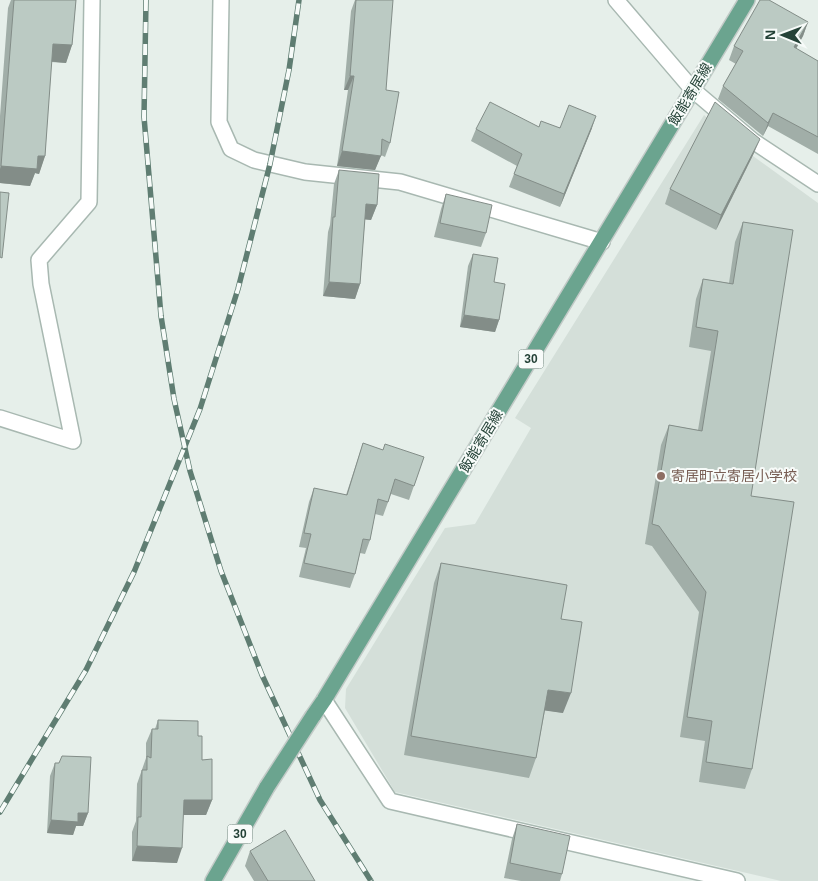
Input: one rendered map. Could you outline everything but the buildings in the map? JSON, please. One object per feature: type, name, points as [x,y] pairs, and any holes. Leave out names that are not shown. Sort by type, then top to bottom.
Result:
[{"type":"main road","name":"飯能寄居線","points":[[213,881],[267,787],[324,700],[747,0]]},
{"type":"street","points":[[0,418],[73,441],[40,284],[39,260],[89,202],[92,0]]},
{"type":"street","points":[[221,0],[219,122],[231,149],[254,160],[305,172],[400,182],[602,242]]},
{"type":"street","points":[[616,0],[693,90],[753,140],[818,184]]},
{"type":"street","points":[[324,700],[390,801],[737,881]]},
{"type":"shaded area","name":"寄居町立寄居小学校","points":[[704,115],[746,151],[818,203],[818,881],[781,881],[395,792],[345,708],[346,689],[445,528],[475,524],[531,428],[515,418]]},
{"type":"railway","points":[[146,0],[144,117],[161,316],[174,399],[190,471],[221,571],[262,675],[320,800],[371,881]]},
{"type":"railway","points":[[0,812],[86,670],[134,572],[200,409],[238,289],[270,164],[289,70],[299,0]]},
{"type":"place","name":"寄居町立寄居小学校","points":[[661,476]]}]
